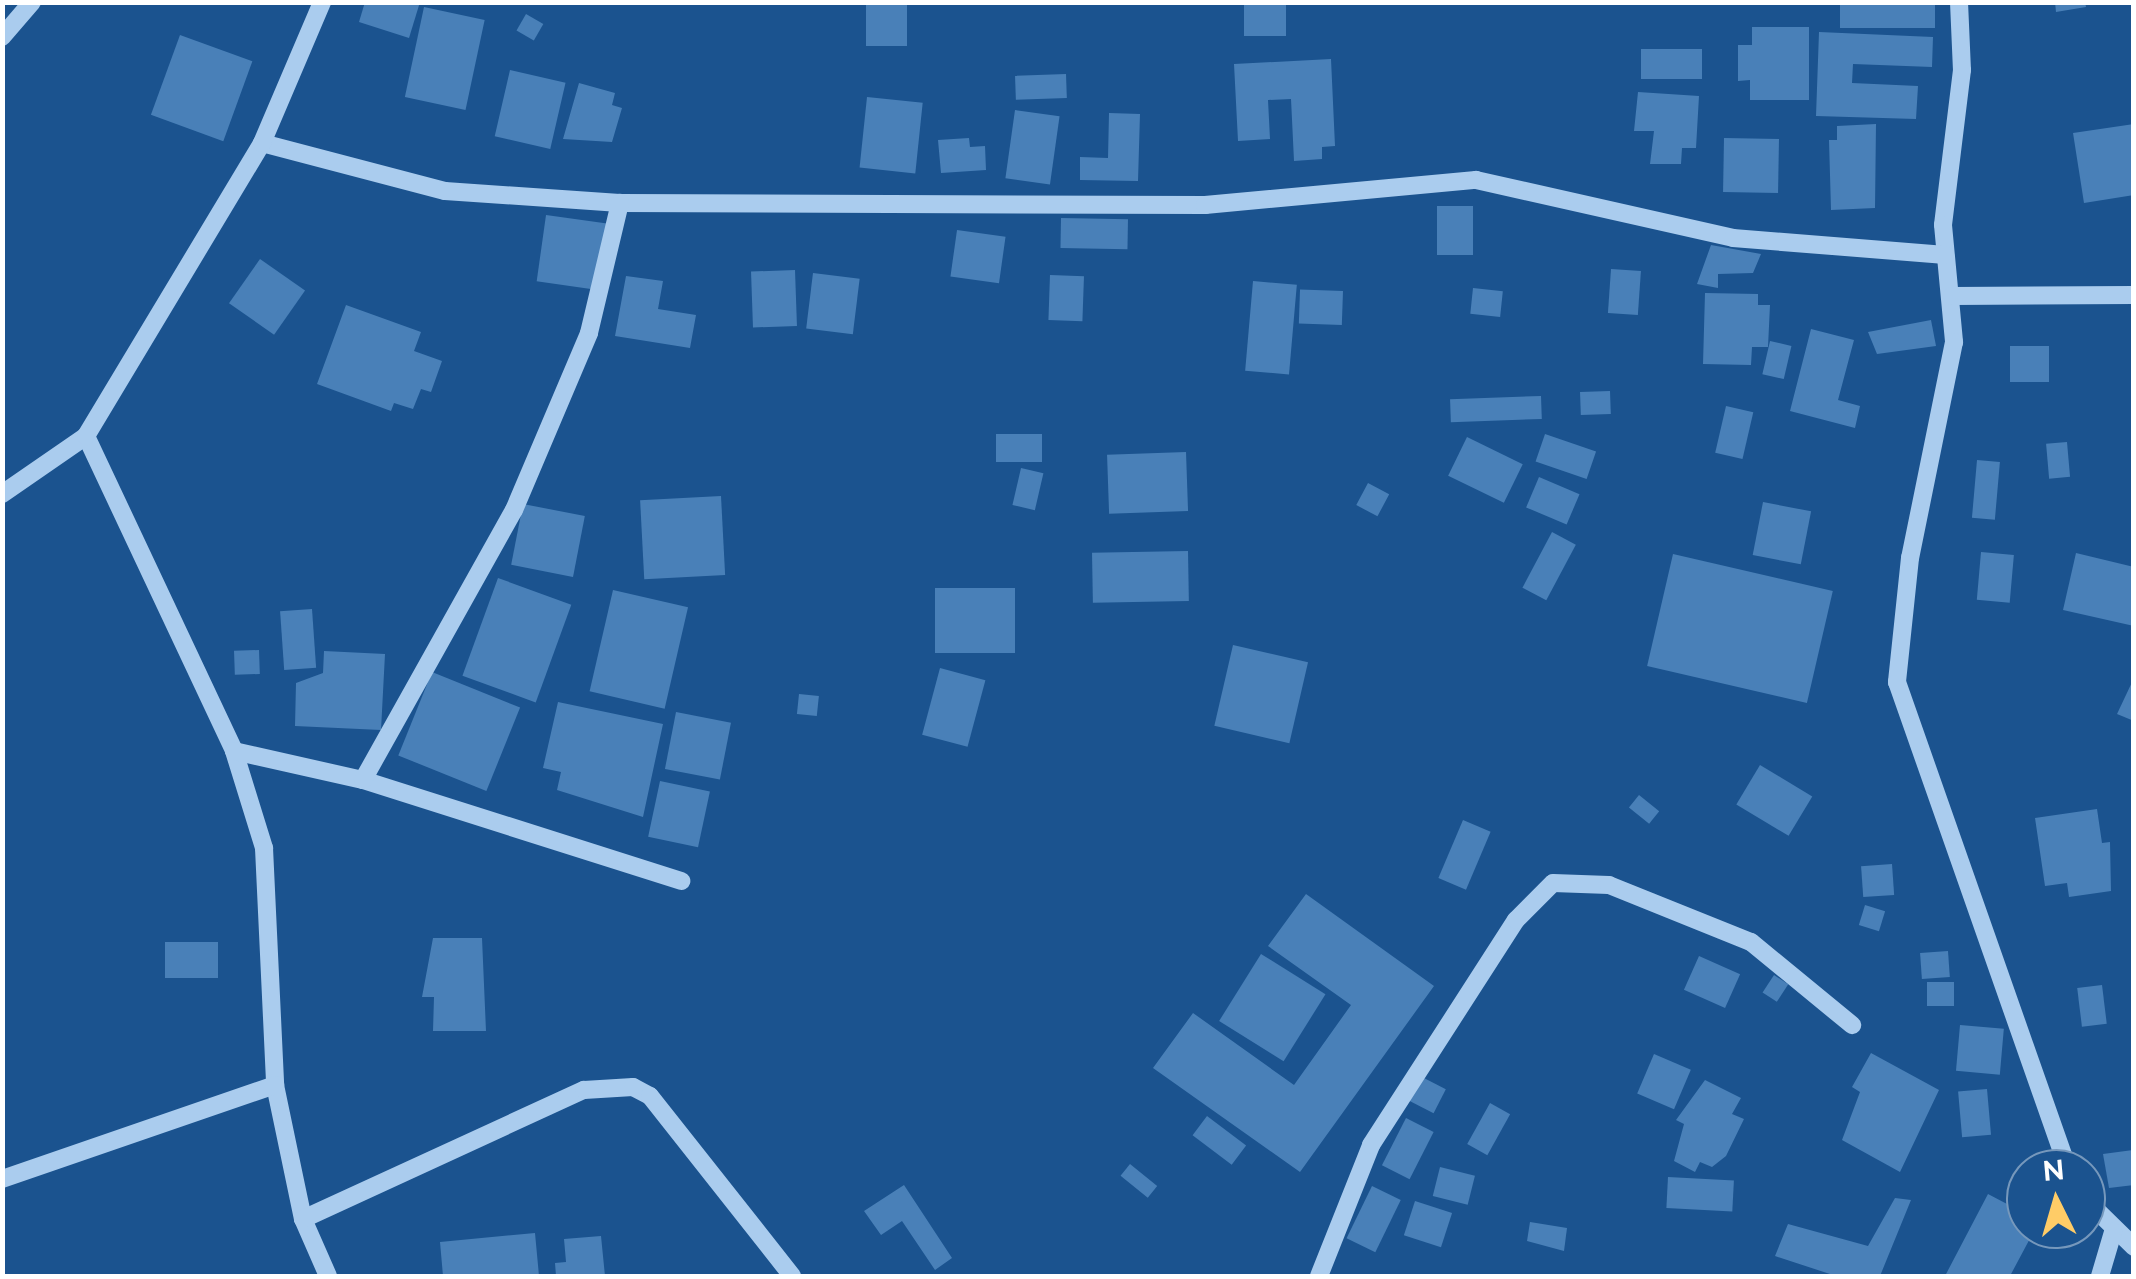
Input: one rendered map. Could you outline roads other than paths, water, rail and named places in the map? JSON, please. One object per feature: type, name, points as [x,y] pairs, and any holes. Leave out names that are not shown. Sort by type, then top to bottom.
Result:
[{"type":"street","points":[[2,37],[32,2]]},
{"type":"street","points":[[2,494],[86,436],[262,143],[322,2]]},
{"type":"street","points":[[1959,2],[1962,70],[1945,255],[1954,342],[1910,558],[1898,682],[2061,1149]]},
{"type":"street","points":[[262,143],[445,191],[620,203],[1205,205],[1476,180],[1733,238],[1945,255]]},
{"type":"street","points":[[363,780],[514,510],[590,333],[620,203]]},
{"type":"street","points":[[1952,296],[2134,295]]},
{"type":"street","points":[[86,436],[234,751],[264,848],[275,1085],[304,1219],[328,1276]]},
{"type":"street","points":[[234,751],[363,780],[681,881]]},
{"type":"street","points":[[1320,1276],[1379,1132],[1516,920],[1553,883],[1608,885],[1751,942],[1852,1025]]},
{"type":"street","points":[[2,1179],[275,1085]]},
{"type":"street","points":[[304,1219],[584,1090],[634,1087],[650,1096],[792,1276]]},
{"type":"street","points":[[2106,1224],[2134,1247]]},
{"type":"street","points":[[2100,1276],[2113,1232]]}]
